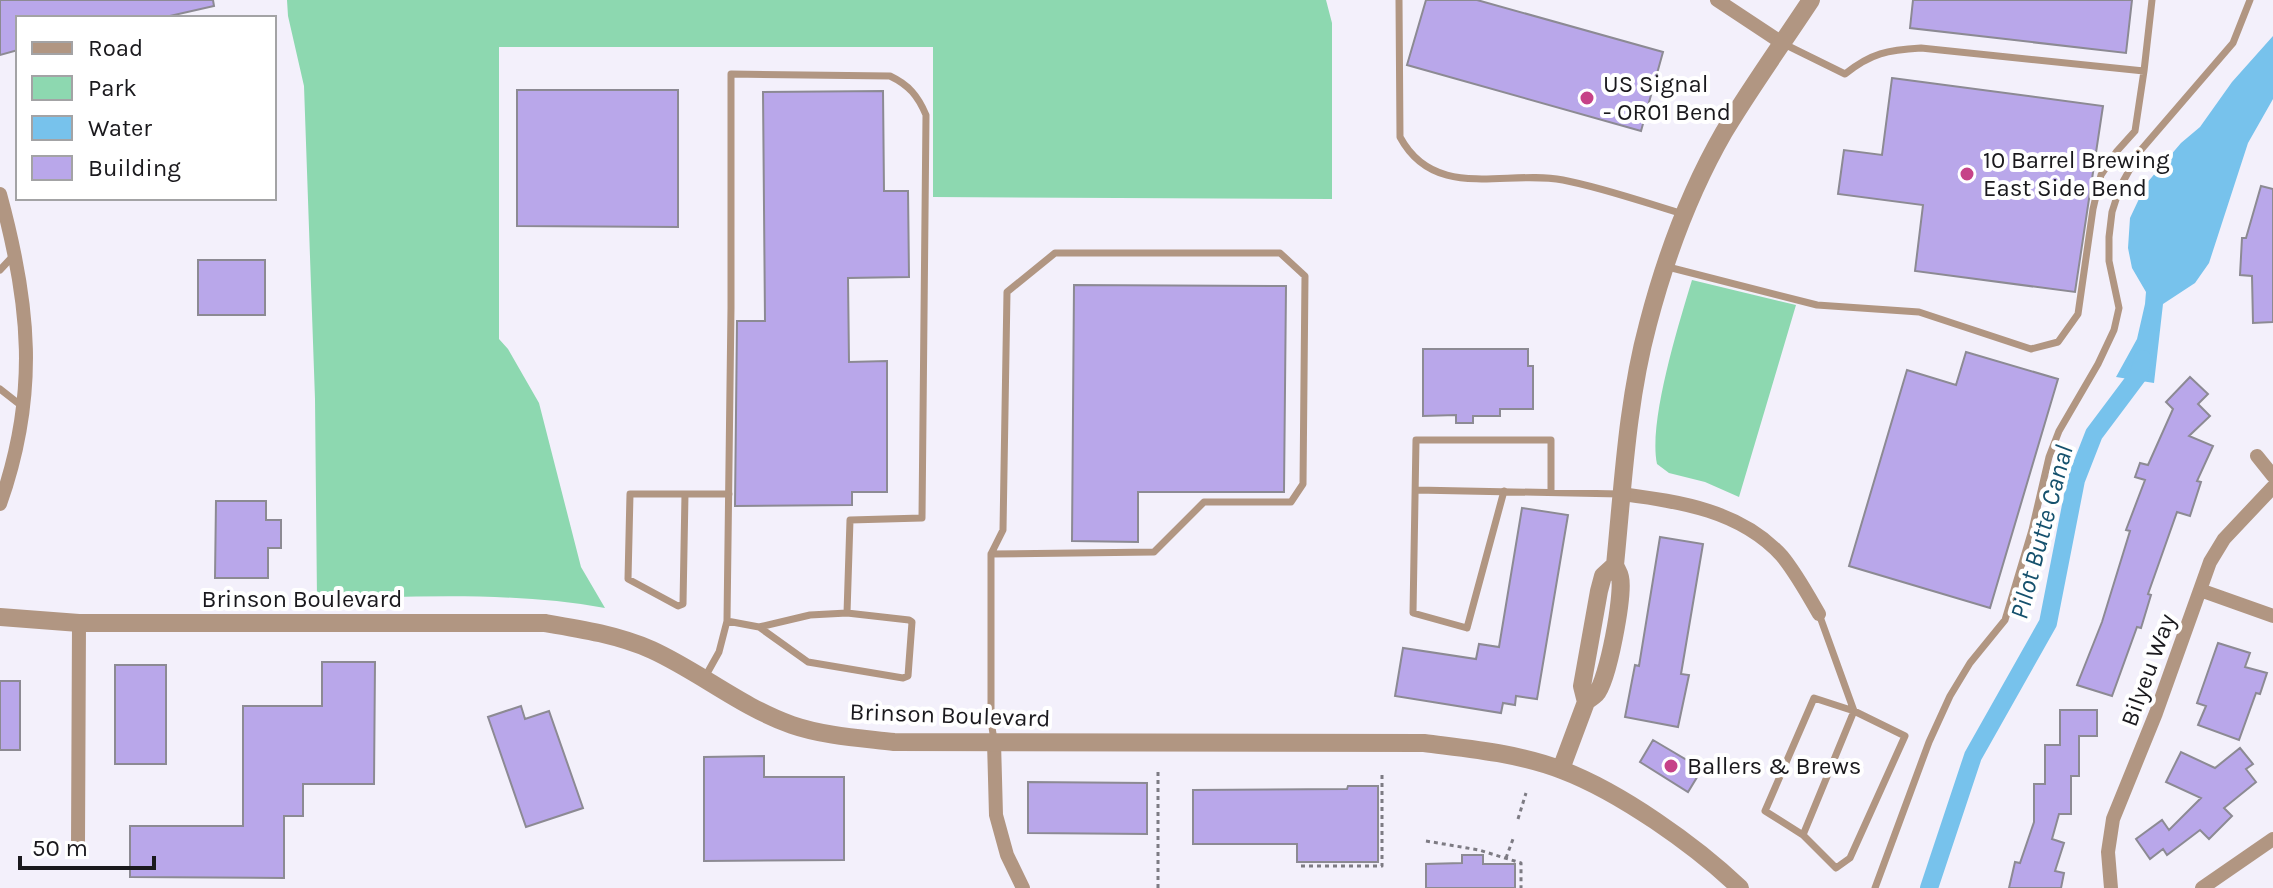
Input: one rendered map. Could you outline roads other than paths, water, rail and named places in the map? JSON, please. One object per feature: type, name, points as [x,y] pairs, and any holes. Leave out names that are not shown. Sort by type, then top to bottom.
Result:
[{"type":"street","points":[[1717,0],[1782,43]]},
{"type":"street","points":[[1561,769],[1586,702],[1603,683],[1615,629],[1620,578],[1615,565],[1622,494],[1637,373],[1647,325],[1685,214],[1724,133],[1811,0]]},
{"type":"street","points":[[0,195],[24,309],[28,371],[21,430],[0,504]]},
{"type":"street","points":[[2257,456],[2273,476]]},
{"type":"street","name":"Bilyeu Way","points":[[2111,888],[2108,852],[2113,819],[2156,713],[2210,562],[2224,539],[2273,487]]},
{"type":"street","points":[[1622,494],[1684,502],[1727,516],[1763,539],[1782,557],[1819,614]]},
{"type":"street","points":[[2200,590],[2273,616]]},
{"type":"street","name":"Brinson Boulevard","points":[[0,617],[79,623],[545,623],[596,632],[651,650],[755,709],[793,725],[833,735],[894,742],[1424,743],[1488,751],[1561,769],[1601,788],[1688,844],[1740,888]]},
{"type":"street","points":[[78,846],[79,623]]},
{"type":"street","points":[[994,742],[996,815],[1007,855],[1023,888]]},
{"type":"street","points":[[2202,888],[2273,839]]},
{"type":"lane","points":[[1399,0],[1400,137],[1409,154],[1433,172],[1463,178],[1560,179],[1685,214]]},
{"type":"lane","points":[[1666,267],[1817,305],[1919,312],[2031,349],[2058,342],[2078,314],[2101,175],[2135,131],[2152,0]]},
{"type":"lane","points":[[1875,888],[1896,826],[1950,696],[1970,663],[2005,620],[2032,530],[2049,457],[2059,431],[2114,330],[2119,308],[2109,261],[2109,237],[2112,212],[2120,187],[2140,151],[2233,43],[2250,0]]},
{"type":"lane","points":[[1782,43],[1845,74],[1866,58],[1892,50],[1921,48],[2144,71]]},
{"type":"lane","points":[[703,679],[719,652],[727,621],[731,74],[890,76],[902,81],[917,95],[926,115],[922,518],[850,520],[847,613]]},
{"type":"lane","points":[[991,554],[1154,552],[1204,502],[1291,502],[1303,484],[1305,276],[1280,253],[1055,253],[1007,292],[1003,530],[991,554],[991,721],[994,742]]},
{"type":"lane","points":[[0,270],[14,255]]},
{"type":"lane","points":[[0,389],[23,407]]},
{"type":"lane","points":[[1504,491],[1467,628],[1413,613],[1416,440],[1551,440],[1551,492]]},
{"type":"lane","points":[[1416,490],[1622,494]]},
{"type":"lane","points":[[685,494],[683,604],[678,606],[628,579],[630,494],[685,494],[729,494]]},
{"type":"lane","points":[[727,621],[759,627],[810,615],[847,613],[909,620],[912,622],[908,676],[903,678],[808,662],[759,627]]},
{"type":"lane","points":[[1803,835],[1854,711],[1819,614]]},
{"type":"lane","points":[[1814,698],[1854,711],[1905,736],[1850,858],[1836,868],[1803,835],[1765,811],[1814,698]]},
{"type":"water","points":[[2273,36],[2273,99],[2248,143],[2209,263],[2195,283],[2163,304],[2154,383],[2116,377],[2137,339],[2145,304],[2146,292],[2132,268],[2128,248],[2130,218],[2146,184],[2181,143],[2200,127],[2232,82]]},
{"type":"waterway","name":"Pilot Butte Canal","points":[[1929,888],[1973,756],[2048,623],[2076,480],[2094,434],[2139,374],[2143,359]]},
{"type":"place","name":"US Signal - OR01 Bend","points":[[1587,98]]},
{"type":"place","name":"10 Barrel Brewing East Side Bend","points":[[1967,174]]},
{"type":"place","name":"Ballers & Brews","points":[[1671,766]]}]
